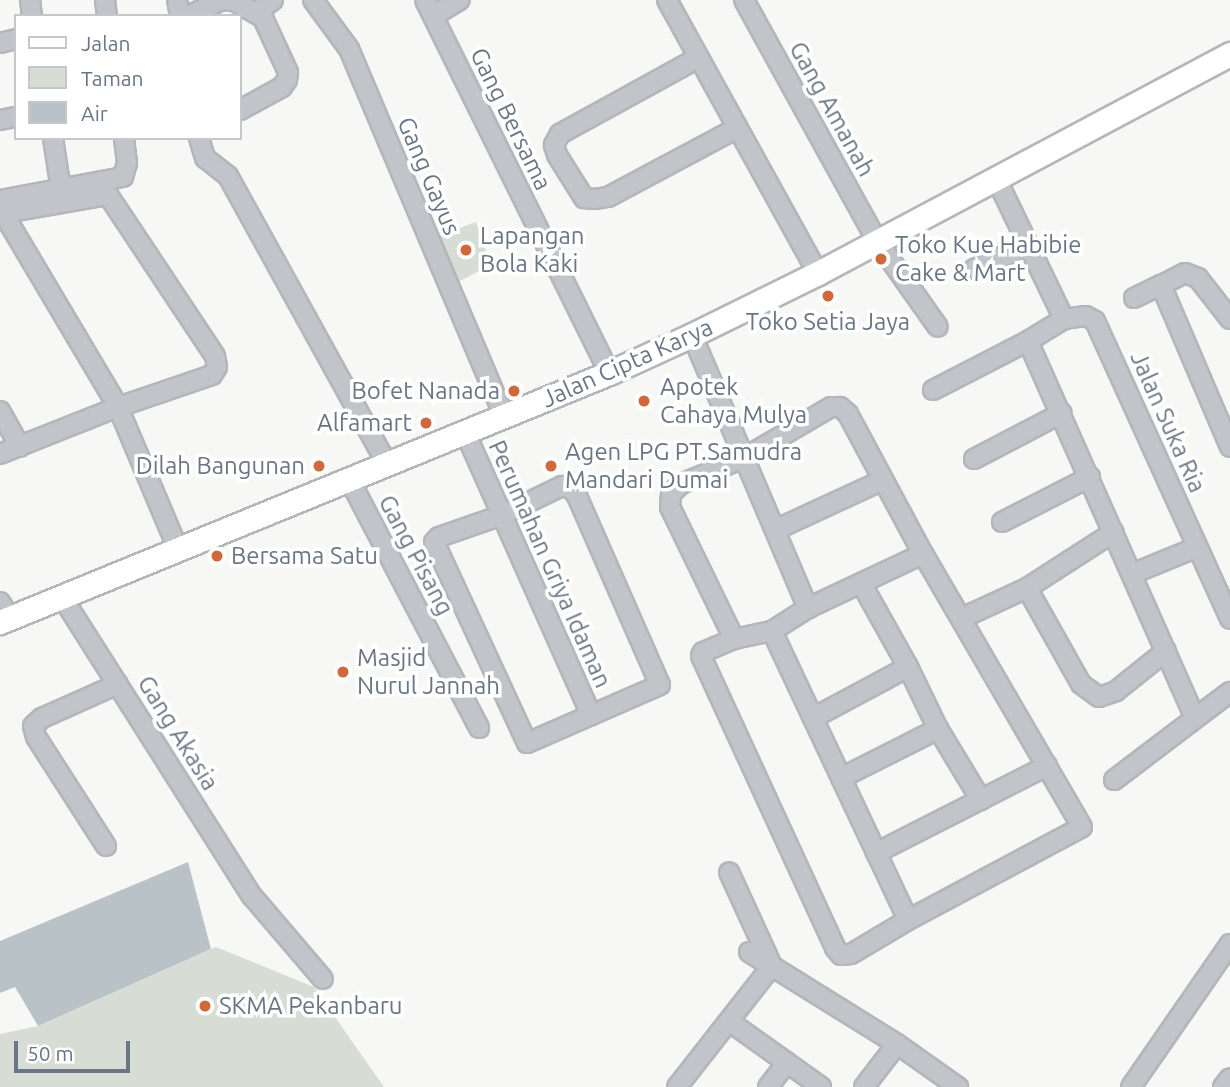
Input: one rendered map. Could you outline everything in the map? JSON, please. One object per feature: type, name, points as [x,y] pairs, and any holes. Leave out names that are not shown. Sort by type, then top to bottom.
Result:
[{"type":"main road","name":"Jalan Cipta Karya","points":[[3,614],[62,597],[609,373],[818,272],[1230,54]]},
{"type":"street","points":[[192,14],[222,0],[234,1],[257,12],[263,18],[288,72],[287,80],[282,87],[242,109]]},
{"type":"street","points":[[257,12],[273,0]]},
{"type":"street","name":"Gang Gayus","points":[[313,0],[349,49],[504,416]]},
{"type":"street","points":[[429,8],[460,0]]},
{"type":"street","points":[[667,0],[818,272]]},
{"type":"street","name":"Gang Amanah","points":[[744,0],[877,241],[938,327]]},
{"type":"street","name":"Gang Bersama","points":[[429,8],[609,373]]},
{"type":"street","points":[[698,58],[560,134],[554,145],[558,155],[584,198],[595,200],[608,197],[737,128]]},
{"type":"street","points":[[52,140],[61,190]]},
{"type":"street","points":[[1,209],[61,190],[123,177],[127,163],[124,140]]},
{"type":"street","points":[[200,140],[205,158],[228,176],[387,464]]},
{"type":"street","points":[[933,390],[1065,319],[996,178]]},
{"type":"street","points":[[0,454],[118,407],[212,375],[217,367],[215,356],[108,195],[1,209]]},
{"type":"street","points":[[1,209],[118,407],[178,549]]},
{"type":"street","points":[[974,269],[1027,246]]},
{"type":"street","points":[[1134,298],[1185,273],[1198,278],[1230,319]]},
{"type":"street","points":[[1161,285],[1230,447]]},
{"type":"street","name":"Jalan Suka Ria","points":[[1065,319],[1086,316],[1095,321],[1230,619]]},
{"type":"street","points":[[692,335],[808,608]]},
{"type":"street","points":[[1028,341],[1195,718]]},
{"type":"street","points":[[734,639],[670,507],[671,493],[681,484],[744,458],[831,407],[840,407],[848,414],[881,481],[1082,827],[850,954],[841,955],[835,948],[701,656],[703,652],[734,639],[772,631],[808,608],[923,554]]},
{"type":"street","points":[[0,411],[20,447]]},
{"type":"street","points":[[974,459],[1062,413]]},
{"type":"street","name":"Perumahan Griya Idaman","points":[[465,432],[591,715]]},
{"type":"street","points":[[1002,522],[1090,477]]},
{"type":"street","name":"Gang Pisang","points":[[349,480],[479,728]]},
{"type":"street","points":[[775,530],[881,481]]},
{"type":"street","points":[[562,486],[572,489],[659,678],[660,685],[657,688],[527,743],[434,548],[439,537],[502,515],[562,486]]},
{"type":"street","points":[[962,618],[1027,588],[1114,531]]},
{"type":"street","points":[[1132,574],[1188,551]]},
{"type":"street","points":[[861,583],[908,667],[938,729],[981,800]]},
{"type":"street","points":[[1027,588],[1082,684],[1099,697],[1116,691],[1166,651]]},
{"type":"street","name":"Gang Akasia","points":[[62,597],[252,896],[323,979]]},
{"type":"street","points":[[772,631],[908,920]]},
{"type":"street","points":[[813,718],[908,667]]},
{"type":"street","points":[[106,846],[36,737],[33,726],[42,718],[118,684]]},
{"type":"street","points":[[1114,780],[1230,692]]},
{"type":"street","points":[[841,778],[938,729]]},
{"type":"street","points":[[876,853],[1047,766]]},
{"type":"street","points":[[729,872],[772,966]]},
{"type":"street","points":[[1131,1087],[1230,944]]},
{"type":"street","points":[[749,952],[897,1044],[958,1087]]},
{"type":"street","points":[[677,1087],[772,966]]},
{"type":"street","points":[[730,1022],[821,1087]]},
{"type":"street","points":[[864,1087],[897,1044]]},
{"type":"street","points":[[768,1087],[787,1063]]},
{"type":"green space","name":"Lapangan Bola Kaki","points":[[476,222],[491,265],[458,282],[440,235]]},
{"type":"green space","name":"SKMA Pekanbaru","points":[[216,947],[314,987],[384,1087],[0,1087],[0,1034],[38,1026]]},
{"type":"water","points":[[188,862],[211,949],[38,1026],[15,987],[0,993],[0,941]]},
{"type":"place","name":"Lapangan Bola Kaki","points":[[466,250]]},
{"type":"place","name":"Toko Kue Habibie Cake & Mart","points":[[881,259]]},
{"type":"place","name":"Toko Setia Jaya","points":[[828,296]]},
{"type":"place","name":"Bofet Nanada","points":[[514,391]]},
{"type":"place","name":"Apotek Cahaya Mulya","points":[[644,401]]},
{"type":"place","name":"Alfamart","points":[[426,423]]},
{"type":"place","name":"Dilah Bangunan","points":[[319,466]]},
{"type":"place","name":"Agen LPG PT.Samudra Mandari Dumai","points":[[551,466]]},
{"type":"place","name":"Bersama Satu","points":[[217,556]]},
{"type":"place","name":"Masjid Nurul Jannah","points":[[343,672]]},
{"type":"place","name":"SKMA Pekanbaru","points":[[205,1006]]}]
